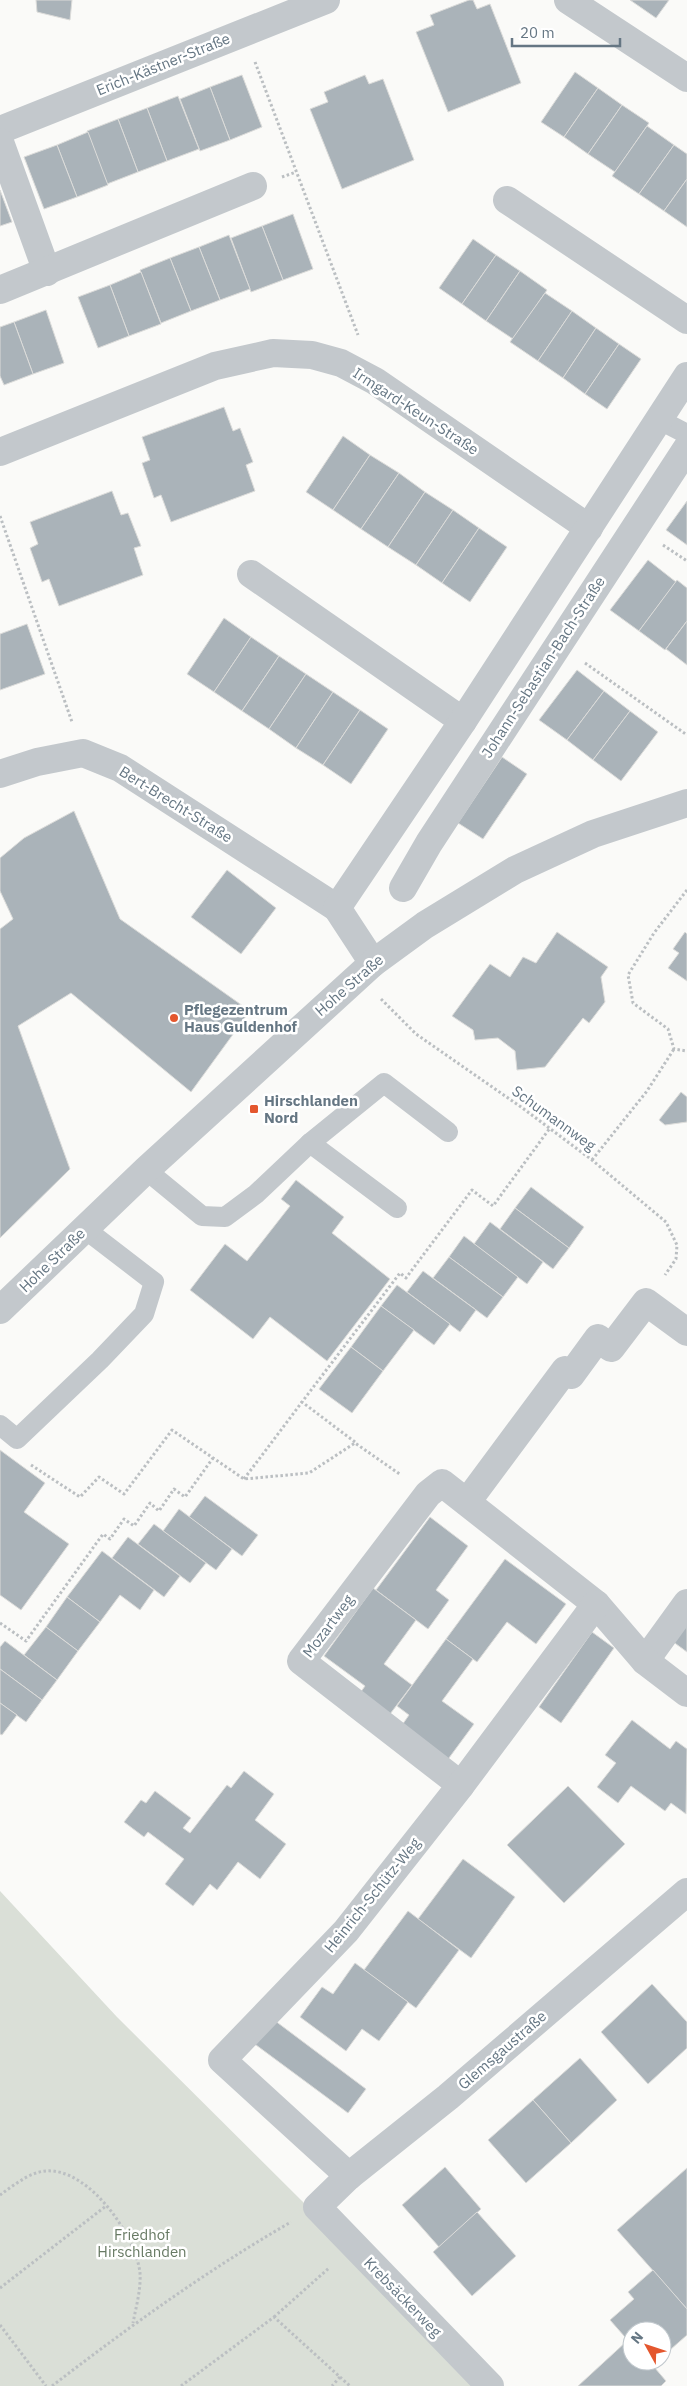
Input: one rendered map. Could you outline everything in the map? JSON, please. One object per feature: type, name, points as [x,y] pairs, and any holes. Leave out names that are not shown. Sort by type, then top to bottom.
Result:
[{"type":"street","name":"Erich-Kästner-Straße","points":[[0,130],[244,31],[326,0]]},
{"type":"street","points":[[568,0],[687,78]]},
{"type":"street","points":[[0,142],[47,272]]},
{"type":"street","points":[[0,290],[254,186]]},
{"type":"street","points":[[507,200],[687,320]]},
{"type":"street","name":"Irmgard-Keun-Straße","points":[[0,452],[215,366],[273,353],[312,355],[341,363],[375,381],[589,528]]},
{"type":"street","points":[[366,968],[337,908],[463,721],[687,376]]},
{"type":"street","name":"Johann-Sebastian-Bach-Straße","points":[[403,888],[429,843],[687,448]]},
{"type":"street","points":[[251,574],[463,721]]},
{"type":"street","points":[[0,774],[37,762],[83,753]]},
{"type":"street","name":"Bert-Brecht-Straße","points":[[83,753],[120,768],[337,908]]},
{"type":"street","name":"Hohe Straße","points":[[0,1310],[146,1170],[366,968],[425,925],[514,870],[593,834],[687,803]]},
{"type":"street","points":[[467,1502],[565,1370],[572,1375],[598,1338],[611,1348],[646,1302],[687,1332]]},
{"type":"street","points":[[428,1494],[442,1482],[596,1604],[645,1661],[687,1694]]},
{"type":"street","name":"Mozartweg","points":[[428,1494],[301,1661],[461,1785]]},
{"type":"street","points":[[645,1661],[687,1603]]},
{"type":"street","name":"Heinrich-Schütz-Weg","points":[[349,2176],[222,2060],[346,1931],[461,1785],[596,1604]]},
{"type":"street","name":"Glemsgaustraße","points":[[317,2207],[349,2176],[448,2097],[687,1892]]},
{"type":"street","name":"Krebsäckerweg","points":[[317,2207],[490,2386]]},
{"type":"lane","points":[[658,419],[687,434]]},
{"type":"lane","points":[[146,1170],[202,1216],[224,1217],[256,1194],[310,1143],[384,1083],[448,1132]]},
{"type":"lane","points":[[310,1143],[398,1208]]},
{"type":"lane","points":[[0,1425],[17,1439],[100,1360],[144,1314],[154,1282],[85,1229]]},
{"type":"path","points":[[244,31],[375,381]]},
{"type":"path","points":[[0,516],[83,753]]},
{"type":"path","points":[[558,644],[687,735]]},
{"type":"path","points":[[592,1160],[647,1091],[674,1049],[668,1029],[633,1003],[628,975],[654,933],[687,890]]},
{"type":"path","name":"Schumannweg","points":[[366,968],[383,1003],[416,1034],[550,1128],[592,1160],[666,1222],[677,1245],[676,1259],[646,1302]]},
{"type":"path","points":[[674,1049],[687,1051]]},
{"type":"path","points":[[244,1479],[400,1273],[406,1278],[472,1190],[493,1206],[550,1128]]},
{"type":"path","points":[[302,1402],[355,1443],[428,1494]]},
{"type":"path","points":[[24,1460],[80,1497],[98,1477],[124,1494],[172,1430],[244,1479],[309,1472],[355,1443]]},
{"type":"path","points":[[0,1623],[26,1641],[103,1534],[110,1539],[124,1519],[134,1526],[150,1504],[159,1511],[174,1489],[185,1497],[213,1458]]},
{"type":"path","points":[[0,2195],[37,2172],[54,2172],[74,2176],[84,2183],[106,2206],[133,2248],[140,2272],[140,2290],[133,2324]]},
{"type":"path","points":[[0,2288],[106,2206]]},
{"type":"path","points":[[52,2386],[133,2324],[218,2265],[317,2207]]},
{"type":"path","points":[[180,2386],[274,2317],[354,2246]]},
{"type":"path","points":[[274,2317],[350,2386]]},
{"type":"path","points":[[0,2325],[46,2386]]},
{"type":"path","points":[[332,2386],[340,2377]]},
{"type":"green space","name":"Friedhof Hirschlanden","points":[[0,1891],[117,2017],[488,2386],[0,2386]]},
{"type":"building","points":[[36,0],[72,0],[70,20],[37,12]]},
{"type":"building","points":[[473,0],[477,9],[490,4],[521,83],[448,112],[416,32],[434,25],[430,15]]},
{"type":"building","points":[[630,0],[669,0],[656,18]]},
{"type":"building","points":[[575,72],[598,88],[564,137],[541,122]]},
{"type":"building","points":[[242,75],[262,127],[230,140],[210,87]]},
{"type":"building","points":[[365,75],[369,84],[383,79],[414,160],[342,189],[310,109],[328,102],[324,92]]},
{"type":"building","points":[[210,87],[230,140],[200,151],[180,99]]},
{"type":"building","points":[[598,88],[622,105],[588,154],[564,137]]},
{"type":"building","points":[[178,96],[199,149],[167,161],[147,108]]},
{"type":"building","points":[[622,105],[649,123],[615,172],[588,154]]},
{"type":"building","points":[[147,108],[167,161],[138,172],[118,119]]},
{"type":"building","points":[[118,119],[138,172],[107,184],[87,131]]},
{"type":"building","points":[[647,126],[674,145],[639,194],[612,176]]},
{"type":"building","points":[[88,132],[108,185],[77,197],[57,145]]},
{"type":"building","points":[[57,145],[77,197],[44,209],[24,157]]},
{"type":"building","points":[[674,145],[687,154],[687,179],[664,211],[639,194]]},
{"type":"building","points":[[687,179],[687,227],[664,211]]},
{"type":"building","points":[[0,190],[12,222],[0,226]]},
{"type":"building","points":[[293,214],[313,269],[283,280],[262,226]]},
{"type":"building","points":[[262,226],[283,280],[251,292],[231,238]]},
{"type":"building","points":[[229,235],[250,289],[220,300],[199,247]]},
{"type":"building","points":[[473,239],[496,255],[462,304],[439,288]]},
{"type":"building","points":[[199,247],[220,300],[191,311],[170,258]]},
{"type":"building","points":[[496,255],[520,271],[486,321],[462,304]]},
{"type":"building","points":[[170,258],[191,311],[161,323],[140,270]]},
{"type":"building","points":[[520,271],[547,290],[513,339],[486,321]]},
{"type":"building","points":[[141,272],[161,324],[129,336],[110,285]]},
{"type":"building","points":[[110,285],[129,336],[98,348],[78,297]]},
{"type":"building","points":[[545,293],[572,311],[538,361],[510,342]]},
{"type":"building","points":[[46,310],[64,363],[33,374],[14,322]]},
{"type":"building","points":[[572,311],[596,328],[563,378],[538,361]]},
{"type":"building","points":[[14,322],[33,374],[4,385],[0,376],[0,327]]},
{"type":"building","points":[[596,328],[619,344],[585,394],[563,378]]},
{"type":"building","points":[[619,344],[641,359],[607,409],[585,394]]},
{"type":"building","points":[[224,407],[233,431],[240,428],[253,462],[246,465],[255,491],[171,522],[161,495],[154,498],[142,463],[150,460],[142,437]]},
{"type":"building","points":[[343,436],[370,455],[333,510],[306,492]]},
{"type":"building","points":[[370,455],[399,473],[361,529],[333,510]]},
{"type":"building","points":[[399,473],[425,492],[388,547],[361,529]]},
{"type":"building","points":[[112,491],[121,515],[128,513],[141,546],[134,548],[143,575],[59,606],[49,579],[42,582],[30,548],[38,544],[30,522]]},
{"type":"building","points":[[425,492],[453,510],[416,565],[388,547]]},
{"type":"building","points":[[687,501],[687,545],[666,530]]},
{"type":"building","points":[[453,510],[479,528],[442,583],[416,565]]},
{"type":"building","points":[[479,528],[507,547],[470,602],[442,583]]},
{"type":"building","points":[[648,560],[676,582],[639,631],[610,610]]},
{"type":"building","points":[[677,580],[687,588],[687,621],[665,650],[639,631]]},
{"type":"building","points":[[224,618],[251,637],[214,692],[187,674]]},
{"type":"building","points":[[687,621],[687,665],[666,649]]},
{"type":"building","points":[[27,624],[45,674],[0,690],[0,634]]},
{"type":"building","points":[[251,637],[279,656],[242,711],[214,692]]},
{"type":"building","points":[[279,656],[306,674],[269,729],[242,711]]},
{"type":"building","points":[[577,670],[604,691],[567,740],[539,720]]},
{"type":"building","points":[[306,674],[333,692],[296,748],[269,729]]},
{"type":"building","points":[[604,691],[630,711],[593,760],[567,740]]},
{"type":"building","points":[[333,692],[360,710],[323,765],[296,748]]},
{"type":"building","points":[[360,710],[388,729],[351,784],[323,765]]},
{"type":"building","points":[[630,711],[658,732],[621,781],[593,760]]},
{"type":"building","points":[[502,757],[527,774],[483,839],[458,823]]},
{"type":"building","name":"Pflegezentrum Haus Guldenhof","points":[[74,811],[120,919],[250,1011],[191,1092],[71,993],[18,1026],[70,1169],[0,1238],[0,929],[13,919],[0,891],[0,858],[24,838]]},
{"type":"building","points":[[227,870],[276,908],[241,954],[191,917]]},
{"type":"building","points":[[557,932],[608,967],[601,977],[605,1002],[589,1023],[583,1018],[545,1067],[517,1070],[515,1051],[498,1038],[475,1040],[473,1030],[452,1016],[490,964],[510,977],[523,957],[536,963]]},
{"type":"building","points":[[685,932],[687,934],[687,981],[668,968],[679,953],[673,949]]},
{"type":"building","points":[[681,1092],[687,1097],[687,1122],[665,1125],[659,1120]]},
{"type":"building","points":[[296,1180],[344,1217],[332,1233],[390,1279],[327,1361],[270,1317],[253,1339],[190,1290],[225,1244],[247,1261],[290,1206],[281,1199]]},
{"type":"building","points":[[531,1187],[584,1227],[569,1248],[515,1208]]},
{"type":"building","points":[[515,1208],[569,1248],[553,1269],[500,1229]]},
{"type":"building","points":[[490,1222],[543,1262],[527,1284],[474,1244]]},
{"type":"building","points":[[464,1236],[518,1277],[503,1297],[449,1257]]},
{"type":"building","points":[[449,1257],[503,1297],[487,1318],[433,1278]]},
{"type":"building","points":[[423,1271],[476,1310],[460,1332],[407,1292]]},
{"type":"building","points":[[397,1285],[450,1324],[434,1345],[381,1306]]},
{"type":"building","points":[[381,1306],[414,1330],[383,1371],[351,1347]]},
{"type":"building","points":[[351,1347],[383,1371],[352,1413],[319,1389]]},
{"type":"building","points":[[0,1450],[45,1483],[24,1512],[69,1544],[21,1610],[0,1595]]},
{"type":"building","points":[[205,1496],[258,1535],[242,1556],[189,1517]]},
{"type":"building","points":[[179,1509],[232,1549],[216,1570],[163,1531]]},
{"type":"building","points":[[430,1517],[468,1546],[436,1590],[449,1600],[428,1629],[376,1590]]},
{"type":"building","points":[[154,1524],[206,1563],[190,1583],[138,1544]]},
{"type":"building","points":[[128,1537],[180,1576],[164,1597],[112,1558]]},
{"type":"building","points":[[102,1551],[154,1590],[140,1610],[120,1595],[100,1622],[67,1597]]},
{"type":"building","points":[[505,1559],[566,1604],[536,1644],[507,1622],[477,1662],[446,1639]]},
{"type":"building","points":[[373,1588],[416,1620],[384,1664],[412,1685],[387,1718],[358,1696],[365,1686],[324,1656]]},
{"type":"building","points":[[67,1597],[100,1622],[78,1651],[46,1627]]},
{"type":"building","points":[[687,1621],[687,1652],[672,1641]]},
{"type":"building","points":[[46,1627],[78,1651],[57,1680],[24,1655]]},
{"type":"building","points":[[592,1632],[614,1648],[561,1723],[539,1707]]},
{"type":"building","points":[[446,1639],[473,1659],[442,1701],[474,1724],[446,1762],[400,1728],[409,1715],[397,1706]]},
{"type":"building","points":[[5,1641],[57,1680],[42,1700],[0,1669],[0,1647]]},
{"type":"building","points":[[0,1669],[42,1700],[26,1722],[0,1703]]},
{"type":"building","points":[[0,1703],[17,1715],[2,1735],[0,1734]]},
{"type":"building","points":[[632,1720],[670,1749],[676,1741],[687,1749],[686,1814],[671,1803],[665,1811],[631,1786],[618,1803],[597,1787],[616,1763],[605,1755]]},
{"type":"building","points":[[244,1771],[274,1794],[255,1820],[286,1844],[260,1879],[238,1862],[217,1890],[210,1884],[193,1906],[165,1884],[184,1859],[148,1832],[144,1837],[124,1822],[141,1800],[146,1803],[155,1791],[191,1818],[183,1828],[190,1833],[227,1785],[231,1788]]},
{"type":"building","points":[[568,1786],[625,1844],[564,1903],[507,1845]]},
{"type":"building","points":[[463,1859],[515,1897],[471,1958],[418,1919]]},
{"type":"building","points":[[408,1911],[459,1950],[416,2008],[364,1970]]},
{"type":"building","points":[[355,1963],[408,2002],[379,2041],[362,2029],[346,2051],[300,2017],[322,1987],[333,1994]]},
{"type":"building","points":[[652,1984],[687,2022],[687,2048],[648,2084],[601,2032]]},
{"type":"building","points":[[270,2017],[366,2089],[348,2113],[252,2042]]},
{"type":"building","points":[[580,2058],[617,2100],[571,2143],[533,2100]]},
{"type":"building","points":[[533,2100],[571,2143],[526,2183],[488,2140]]},
{"type":"building","points":[[445,2167],[481,2209],[439,2247],[402,2205]]},
{"type":"building","points":[[687,2168],[687,2309],[617,2230]]},
{"type":"building","points":[[477,2212],[516,2256],[472,2296],[433,2252]]},
{"type":"building","points":[[653,2270],[687,2309],[687,2335],[672,2348],[672,2321],[622,2321],[622,2334],[610,2320],[634,2299],[628,2292]]},
{"type":"building","points":[[622,2346],[622,2371],[658,2371],[666,2381],[661,2386],[578,2386]]},
{"type":"place","name":"Pflegezentrum Haus Guldenhof","points":[[174,1018]]},
{"type":"place","name":"Hirschlanden Nord","points":[[254,1109]]}]
